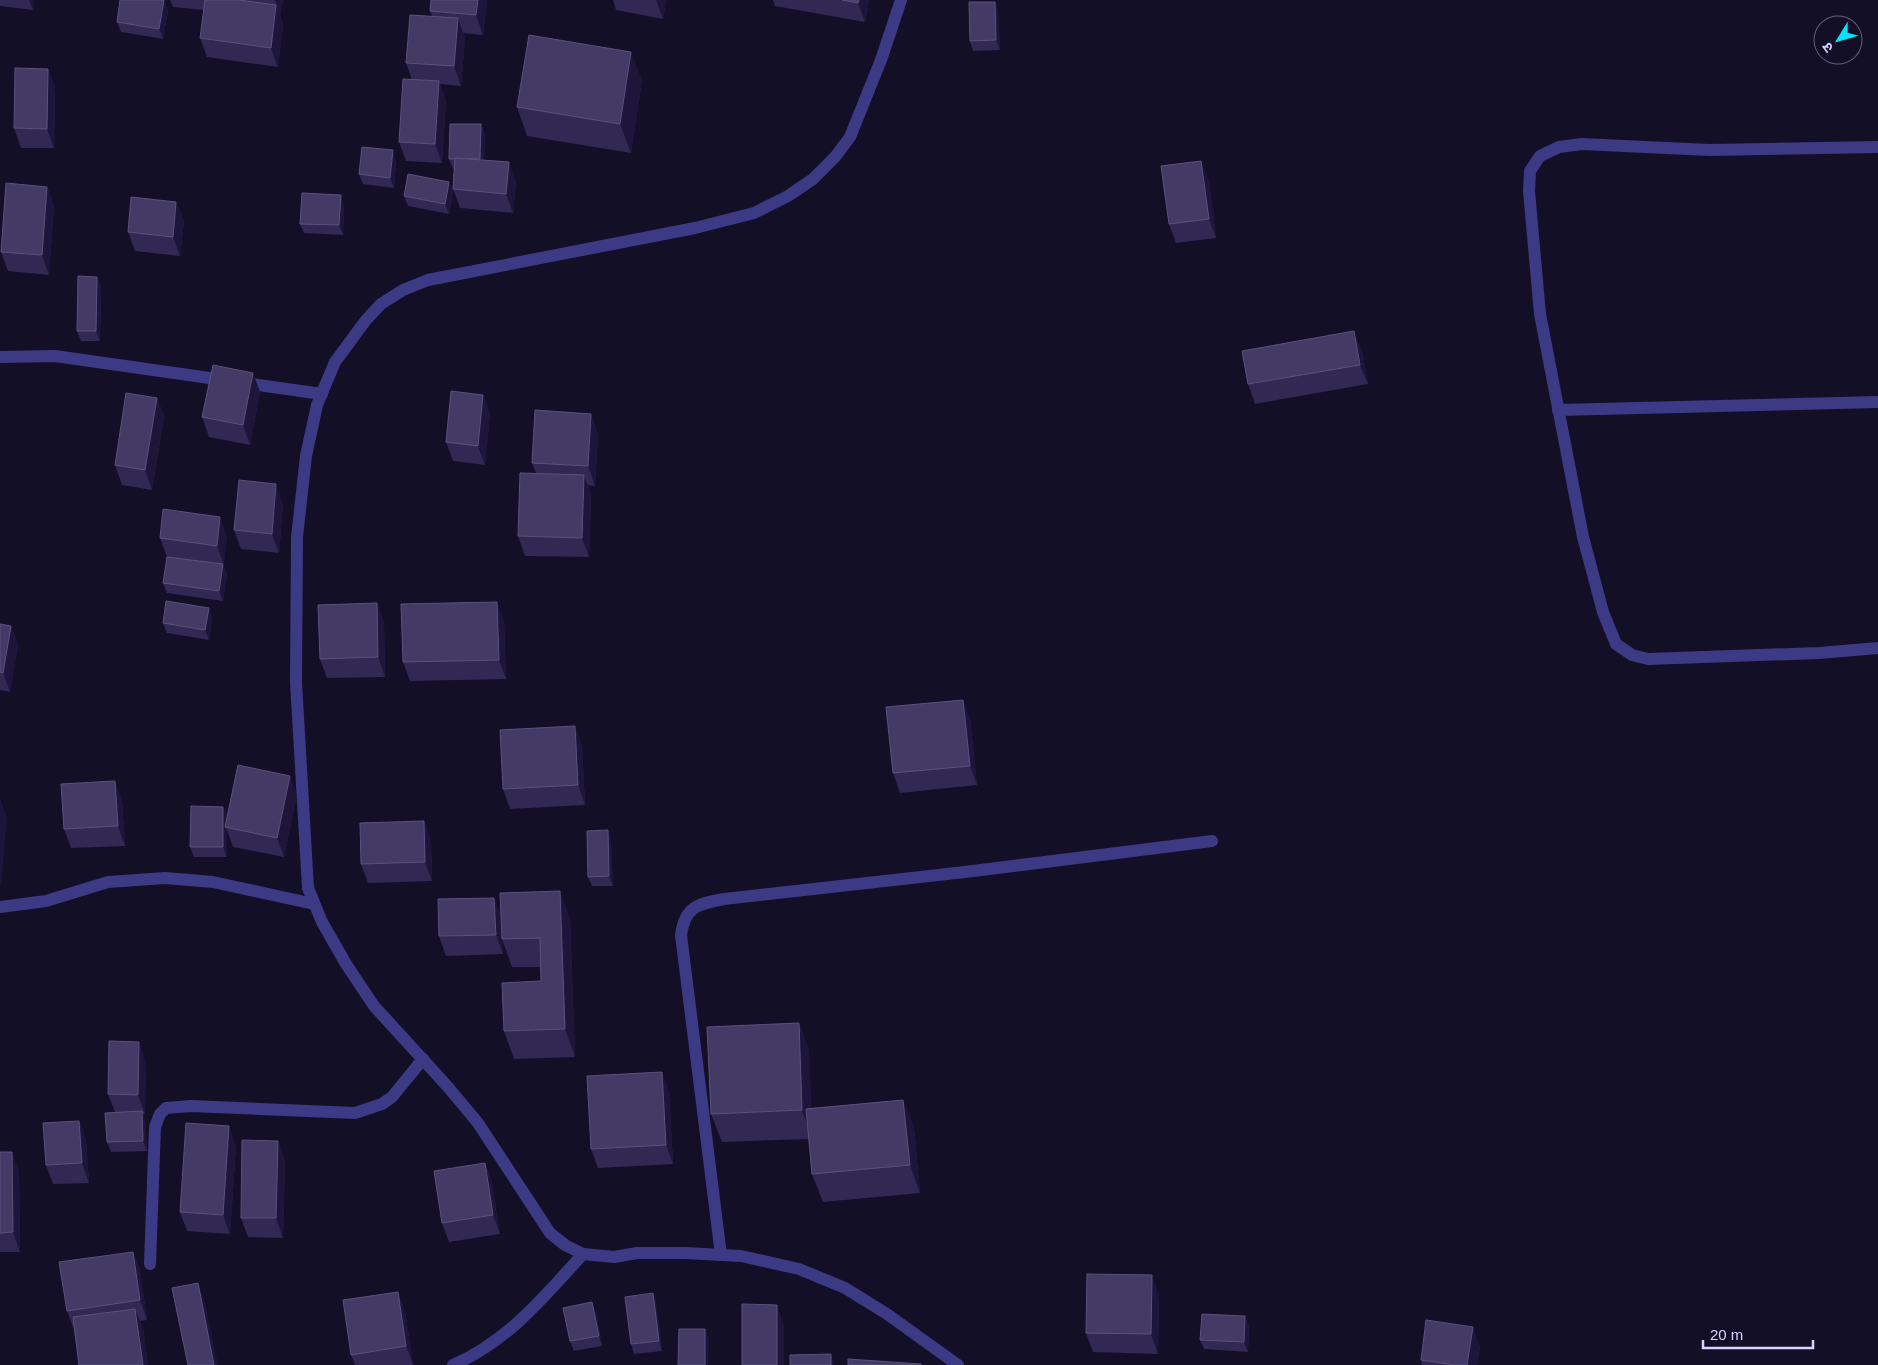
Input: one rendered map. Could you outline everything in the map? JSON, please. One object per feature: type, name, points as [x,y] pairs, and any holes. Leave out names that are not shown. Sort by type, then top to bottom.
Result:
[{"type":"street","points":[[901,0],[881,60],[850,137],[835,157],[813,179],[788,196],[754,212],[694,228],[428,280],[403,290],[381,304],[366,320],[335,362],[317,405],[306,456],[297,537],[296,682],[305,858],[308,888],[314,904],[346,964],[374,1006],[478,1123],[550,1234],[583,1254],[614,1257],[637,1253],[741,1256],[799,1268],[845,1288],[932,1344],[958,1365]]},
{"type":"street","points":[[1878,147],[1709,150],[1582,144],[1559,147],[1540,156],[1530,171],[1529,191],[1540,314],[1558,410],[1583,537],[1602,612],[1616,644],[1632,655],[1648,659],[1819,653],[1878,648]]},
{"type":"street","points":[[0,357],[55,356],[322,394]]},
{"type":"street","points":[[1558,410],[1878,402]]},
{"type":"street","points":[[721,1255],[681,935],[683,922],[689,911],[703,903],[724,899],[965,872],[1212,841]]},
{"type":"street","points":[[0,907],[46,901],[108,882],[165,878],[213,882],[314,904]]},
{"type":"street","points":[[150,1264],[155,1127],[160,1114],[166,1108],[183,1106],[355,1113],[382,1104],[392,1097],[423,1059]]},
{"type":"street","points":[[453,1365],[490,1346],[515,1326],[538,1304],[583,1254]]},
{"type":"building","points":[[120,0],[164,0],[159,29],[117,22]]},
{"type":"building","points":[[205,0],[239,0],[276,5],[271,48],[200,38]]},
{"type":"building","points":[[431,0],[478,0],[476,15],[430,11]]},
{"type":"building","points":[[842,0],[859,0],[858,3]]},
{"type":"building","points":[[969,2],[995,2],[996,40],[970,41]]},
{"type":"building","points":[[410,15],[458,18],[454,66],[406,63]]},
{"type":"building","points":[[529,35],[631,52],[620,124],[517,107]]},
{"type":"building","points":[[15,68],[48,69],[47,129],[14,128]]},
{"type":"building","points":[[403,79],[439,81],[435,144],[399,142]]},
{"type":"building","points":[[450,124],[481,124],[480,159],[449,159]]},
{"type":"building","points":[[362,147],[393,150],[390,178],[359,174]]},
{"type":"building","points":[[455,158],[509,162],[506,194],[453,189]]},
{"type":"building","points":[[1201,161],[1209,219],[1169,224],[1161,166]]},
{"type":"building","points":[[408,174],[449,182],[445,204],[404,196]]},
{"type":"building","points":[[6,183],[47,187],[42,255],[1,252]]},
{"type":"building","points":[[302,193],[341,195],[339,225],[300,224]]},
{"type":"building","points":[[131,197],[176,202],[173,237],[128,232]]},
{"type":"building","points":[[78,276],[97,277],[96,331],[77,331]]},
{"type":"building","points":[[1354,331],[1360,365],[1248,384],[1242,351]]},
{"type":"building","points":[[213,365],[253,373],[243,425],[202,417]]},
{"type":"building","points":[[451,391],[483,395],[478,446],[446,442]]},
{"type":"building","points":[[126,393],[157,398],[145,470],[115,465]]},
{"type":"building","points":[[535,410],[591,414],[588,466],[532,463]]},
{"type":"building","points":[[520,473],[584,475],[582,538],[518,536]]},
{"type":"building","points":[[239,480],[276,484],[272,534],[234,530]]},
{"type":"building","points":[[163,509],[220,517],[217,546],[160,538]]},
{"type":"building","points":[[167,557],[223,564],[219,591],[163,583]]},
{"type":"building","points":[[166,601],[209,608],[205,630],[163,623]]},
{"type":"building","points":[[497,602],[499,660],[403,662],[401,604]]},
{"type":"building","points":[[377,603],[378,657],[320,659],[318,605]]},
{"type":"building","points":[[0,624],[11,626],[3,673],[0,672]]},
{"type":"building","points":[[963,700],[970,766],[893,773],[886,707]]},
{"type":"building","points":[[575,726],[578,785],[503,789],[500,730]]},
{"type":"building","points":[[238,765],[290,776],[277,838],[225,827]]},
{"type":"building","points":[[115,781],[118,826],[64,829],[61,784]]},
{"type":"building","points":[[191,806],[223,807],[223,847],[190,847]]},
{"type":"building","points":[[424,821],[425,862],[361,864],[360,823]]},
{"type":"building","points":[[608,830],[609,876],[588,877],[587,831]]},
{"type":"building","points":[[560,891],[565,1029],[504,1031],[502,983],[541,981],[540,938],[502,939],[500,893]]},
{"type":"building","points":[[494,898],[496,935],[439,936],[438,899]]},
{"type":"building","points":[[799,1023],[802,1110],[711,1114],[707,1027]]},
{"type":"building","points":[[109,1041],[139,1042],[138,1095],[108,1094]]},
{"type":"building","points":[[662,1072],[666,1145],[591,1149],[587,1076]]},
{"type":"building","points":[[903,1100],[910,1165],[812,1174],[806,1109]]},
{"type":"building","points":[[142,1111],[143,1141],[107,1142],[105,1113]]},
{"type":"building","points":[[79,1121],[82,1163],[46,1165],[43,1123]]},
{"type":"building","points":[[186,1123],[229,1126],[223,1215],[180,1212]]},
{"type":"building","points":[[242,1140],[278,1141],[276,1218],[241,1218]]},
{"type":"building","points":[[0,1152],[12,1152],[13,1232],[0,1233]]},
{"type":"building","points":[[485,1163],[493,1215],[442,1223],[434,1171]]},
{"type":"building","points":[[133,1252],[140,1300],[67,1311],[59,1262]]},
{"type":"building","points":[[1087,1274],[1152,1275],[1151,1334],[1086,1333]]},
{"type":"building","points":[[198,1283],[214,1365],[188,1365],[172,1288]]},
{"type":"building","points":[[398,1292],[406,1346],[351,1355],[343,1300]]},
{"type":"building","points":[[653,1293],[659,1341],[631,1344],[625,1297]]},
{"type":"building","points":[[592,1302],[599,1336],[570,1341],[563,1308]]},
{"type":"building","points":[[742,1304],[777,1305],[777,1365],[742,1365]]},
{"type":"building","points":[[135,1309],[143,1365],[79,1365],[73,1317]]},
{"type":"building","points":[[1202,1314],[1245,1316],[1244,1342],[1200,1340]]},
{"type":"building","points":[[1426,1320],[1473,1327],[1467,1365],[1421,1360]]},
{"type":"building","points":[[679,1329],[705,1329],[705,1365],[678,1365]]},
{"type":"building","points":[[831,1354],[831,1365],[790,1365],[790,1355]]},
{"type":"building","points":[[848,1359],[921,1364],[921,1365],[848,1365]]}]
